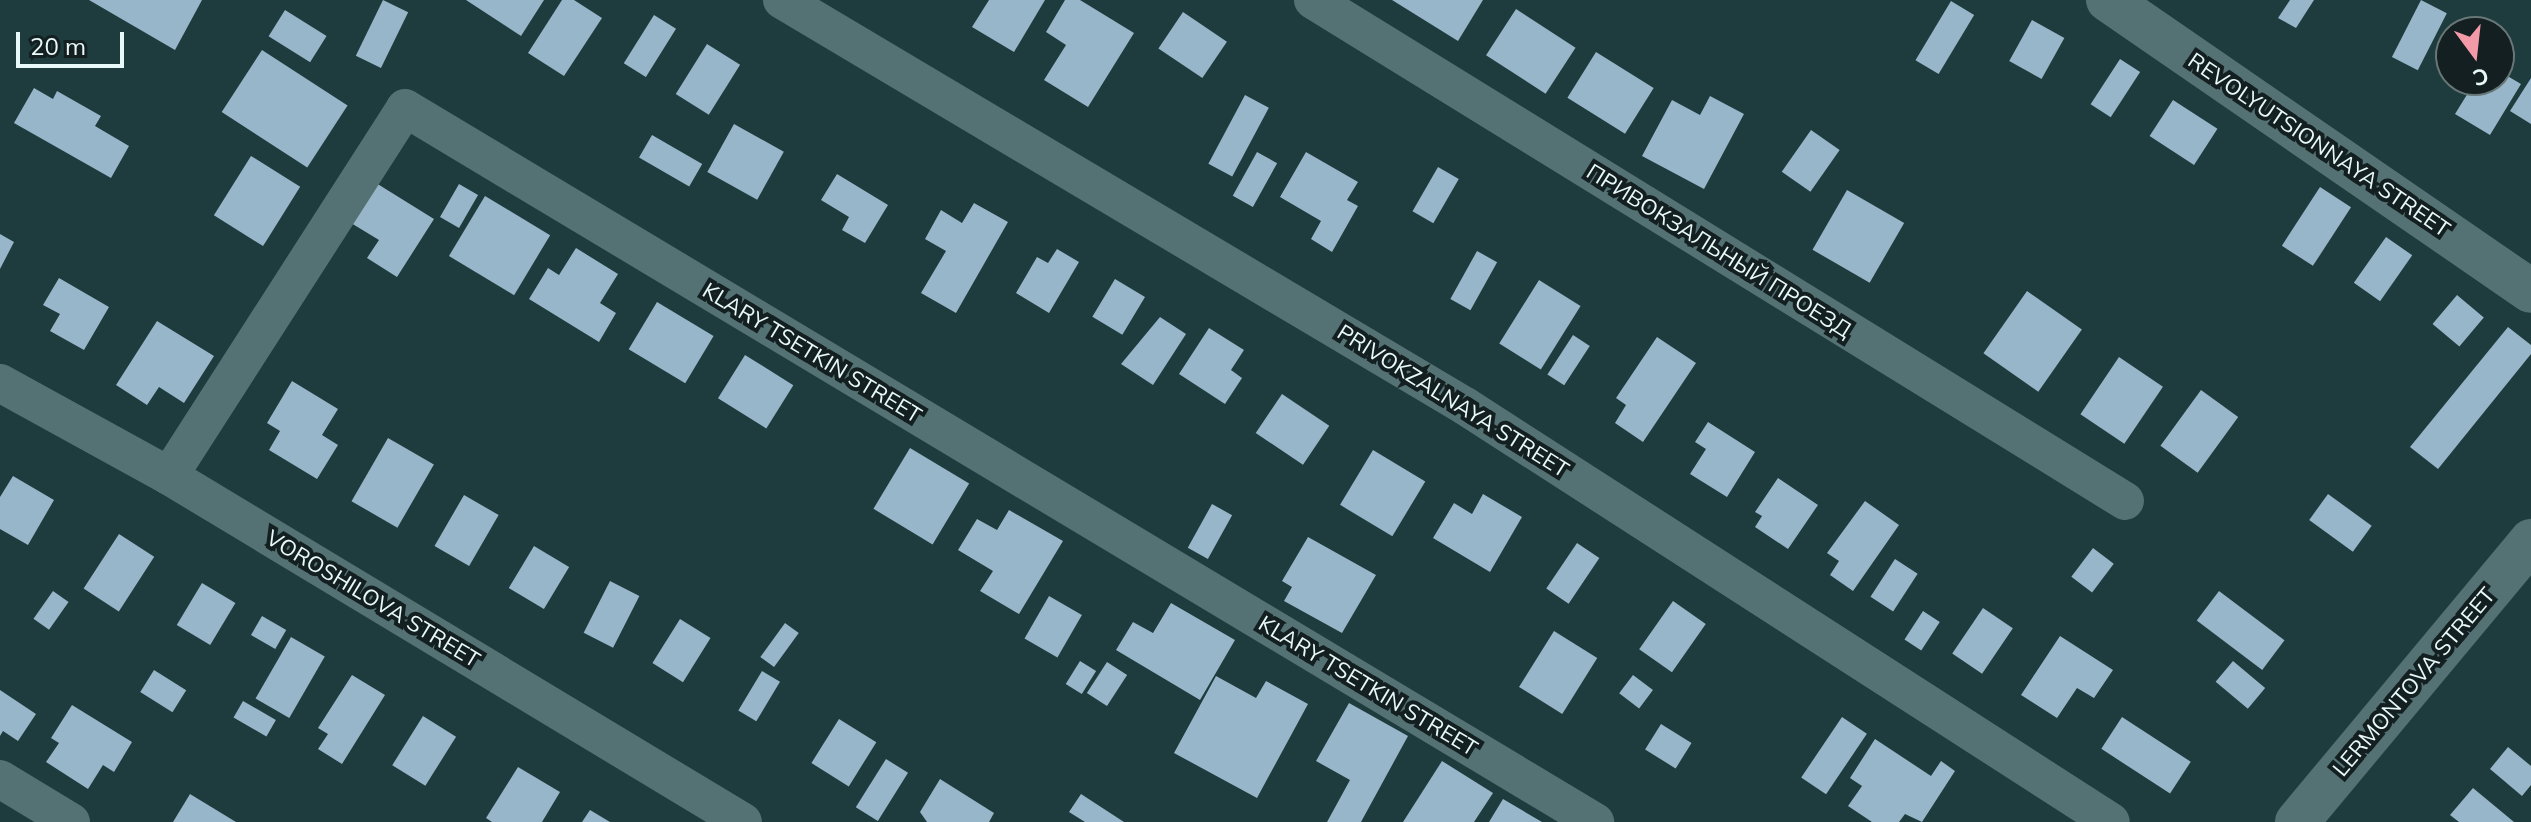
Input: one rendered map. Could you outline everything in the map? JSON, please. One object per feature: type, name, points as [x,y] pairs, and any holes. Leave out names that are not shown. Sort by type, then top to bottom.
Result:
[{"type":"street","name":"PRIVOKZALNAYA STREET","points":[[782,0],[1465,406],[2111,822]]},
{"type":"street","name":"ПРИВОКЗАЛЬНЫЙ ПРОЕЗД","points":[[1313,0],[2125,501]]},
{"type":"street","name":"REVOLYUTSIONNAYA STREET","points":[[2108,0],[2531,291]]},
{"type":"street","name":"KLARY TSETKIN STREET","points":[[169,476],[405,108],[1595,822]]},
{"type":"street","name":"VOROSHILOVA STREET","points":[[0,383],[169,476],[743,822]]},
{"type":"street","name":"LERMONTOVA STREET","points":[[2297,822],[2531,541]]},
{"type":"street","points":[[0,779],[71,822]]},
{"type":"building","points":[[89,0],[202,0],[175,50]]},
{"type":"building","points":[[383,0],[408,12],[381,68],[356,56]]},
{"type":"building","points":[[466,0],[544,0],[521,36]]},
{"type":"building","points":[[562,0],[574,0],[602,18],[564,76],[528,53]]},
{"type":"building","points":[[989,0],[1045,0],[1014,52],[972,27]]},
{"type":"building","points":[[1065,0],[1080,0],[1134,33],[1088,107],[1044,80],[1066,45],[1046,32]]},
{"type":"building","points":[[1392,0],[1483,0],[1458,41]]},
{"type":"building","points":[[2290,0],[2314,0],[2296,28],[2278,18]]},
{"type":"building","points":[[2421,0],[2447,13],[2445,16],[2435,16],[2435,36],[2418,70],[2392,57]]},
{"type":"building","points":[[1951,1],[1974,15],[1939,74],[1915,60]]},
{"type":"building","points":[[1516,9],[1576,48],[1546,94],[1486,55]]},
{"type":"building","points":[[285,10],[327,36],[310,62],[269,36]]},
{"type":"building","points":[[1183,12],[1227,42],[1202,78],[1158,48]]},
{"type":"building","points":[[654,15],[676,29],[646,77],[624,63]]},
{"type":"building","points":[[2032,20],[2064,38],[2042,79],[2009,61]]},
{"type":"building","points":[[707,44],[740,65],[709,115],[676,94]]},
{"type":"building","points":[[262,50],[348,106],[307,168],[222,112]]},
{"type":"building","points":[[1596,52],[1654,88],[1625,134],[1567,98]]},
{"type":"building","points":[[2120,59],[2140,72],[2111,117],[2091,104]]},
{"type":"building","points":[[2531,78],[2531,124],[2510,111]]},
{"type":"building","points":[[2515,80],[2521,84],[2515,94]]},
{"type":"building","points":[[34,88],[53,99],[57,91],[101,116],[95,126],[129,146],[111,178],[14,123]]},
{"type":"building","points":[[1245,95],[1269,108],[1232,177],[1208,164]]},
{"type":"building","points":[[1710,96],[1744,114],[1704,189],[1642,156],[1672,100],[1700,115]]},
{"type":"building","points":[[2466,96],[2514,96],[2490,135],[2455,114]]},
{"type":"building","points":[[2173,100],[2217,129],[2194,165],[2150,136]]},
{"type":"building","points":[[734,124],[784,152],[757,200],[707,172]]},
{"type":"building","points":[[1811,130],[1840,150],[1810,192],[1782,172]]},
{"type":"building","points":[[652,135],[702,164],[689,187],[639,158]]},
{"type":"building","points":[[1257,152],[1277,163],[1253,207],[1233,196]]},
{"type":"building","points":[[1306,152],[1358,182],[1347,200],[1358,206],[1332,252],[1311,239],[1321,221],[1280,197]]},
{"type":"building","points":[[251,156],[300,187],[263,246],[214,215]]},
{"type":"building","points":[[1438,167],[1459,179],[1433,223],[1412,211]]},
{"type":"building","points":[[837,174],[888,205],[865,243],[842,230],[849,217],[821,200]]},
{"type":"building","points":[[376,183],[434,219],[397,277],[367,258],[379,240],[351,223]]},
{"type":"building","points":[[459,184],[478,195],[459,228],[440,217]]},
{"type":"building","points":[[2320,187],[2351,207],[2313,266],[2282,246]]},
{"type":"building","points":[[1847,190],[1904,223],[1870,283],[1812,250]]},
{"type":"building","points":[[485,196],[550,235],[514,295],[449,256]]},
{"type":"building","points":[[974,203],[1008,222],[956,313],[921,293],[946,251],[925,239],[941,210],[962,223]]},
{"type":"building","points":[[0,234],[14,242],[0,269]]},
{"type":"building","points":[[2386,237],[2412,255],[2380,301],[2354,283]]},
{"type":"building","points":[[576,248],[618,274],[600,303],[616,313],[599,342],[529,299],[548,268],[559,275]]},
{"type":"building","points":[[1057,249],[1079,262],[1049,313],[1016,293],[1037,257],[1048,263]]},
{"type":"building","points":[[1477,251],[1497,262],[1470,310],[1450,299]]},
{"type":"building","points":[[59,278],[109,307],[84,350],[50,331],[60,314],[43,305]]},
{"type":"building","points":[[1115,279],[1145,297],[1122,335],[1092,317]]},
{"type":"building","points":[[1539,280],[1581,306],[1541,370],[1499,344]]},
{"type":"building","points":[[2027,291],[2082,329],[2038,392],[1983,353]]},
{"type":"building","points":[[2457,295],[2484,317],[2459,347],[2433,324]]},
{"type":"building","points":[[657,302],[714,336],[685,383],[629,349]]},
{"type":"building","points":[[1160,317],[1186,334],[1153,385],[1121,364]]},
{"type":"building","points":[[157,321],[214,356],[184,403],[159,387],[147,405],[116,385]]},
{"type":"building","points":[[2508,327],[2531,345],[2531,354],[2438,469],[2410,447]]},
{"type":"building","points":[[1209,328],[1244,350],[1231,370],[1242,378],[1225,404],[1179,374]]},
{"type":"building","points":[[1573,335],[1590,346],[1564,385],[1547,374]]},
{"type":"building","points":[[1657,337],[1696,363],[1643,442],[1615,423],[1626,405],[1616,398]]},
{"type":"building","points":[[745,355],[793,385],[766,428],[718,398]]},
{"type":"building","points":[[2119,357],[2163,387],[2124,444],[2080,414]]},
{"type":"building","points":[[292,381],[338,409],[322,435],[338,445],[317,479],[269,450],[280,431],[267,423]]},
{"type":"building","points":[[2201,390],[2238,417],[2198,473],[2160,446]]},
{"type":"building","points":[[1282,394],[1329,426],[1303,465],[1256,433]]},
{"type":"building","points":[[1708,422],[1755,452],[1727,497],[1690,474],[1706,449],[1695,442]]},
{"type":"building","points":[[388,438],[434,464],[397,528],[352,501]]},
{"type":"building","points":[[910,448],[969,484],[933,544],[873,509]]},
{"type":"building","points":[[1373,450],[1425,481],[1392,536],[1340,505]]},
{"type":"building","points":[[13,476],[54,500],[28,545],[0,529],[0,497]]},
{"type":"building","points":[[1778,478],[1818,505],[1788,549],[1755,527],[1762,516],[1755,512]]},
{"type":"building","points":[[1483,494],[1522,517],[1490,572],[1433,538],[1454,503],[1472,514]]},
{"type":"building","points":[[2328,494],[2372,526],[2353,552],[2309,520]]},
{"type":"building","points":[[464,495],[499,515],[469,566],[434,546]]},
{"type":"building","points":[[1865,501],[1899,525],[1853,591],[1830,575],[1839,561],[1827,553]]},
{"type":"building","points":[[1212,504],[1232,515],[1208,559],[1188,548]]},
{"type":"building","points":[[1009,510],[1063,541],[1019,614],[980,591],[993,571],[958,550],[977,519],[997,530]]},
{"type":"building","points":[[119,534],[154,557],[119,611],[84,589]]},
{"type":"building","points":[[1308,537],[1376,575],[1342,633],[1284,601],[1292,587],[1282,581]]},
{"type":"building","points":[[1577,543],[1599,558],[1569,604],[1546,589]]},
{"type":"building","points":[[534,546],[569,567],[544,609],[509,588]]},
{"type":"building","points":[[2093,548],[2114,564],[2092,592],[2071,577]]},
{"type":"building","points":[[1895,559],[1918,574],[1893,611],[1870,597]]},
{"type":"building","points":[[610,581],[639,596],[613,648],[584,633]]},
{"type":"building","points":[[202,583],[235,603],[210,645],[177,625]]},
{"type":"building","points":[[53,591],[69,602],[49,630],[33,619]]},
{"type":"building","points":[[2219,591],[2284,640],[2262,670],[2197,621]]},
{"type":"building","points":[[1049,596],[1082,615],[1057,657],[1024,638]]},
{"type":"building","points":[[1673,601],[1706,624],[1672,672],[1639,649]]},
{"type":"building","points":[[1171,603],[1235,640],[1200,700],[1116,650],[1133,622],[1153,633]]},
{"type":"building","points":[[1983,608],[2013,628],[1982,674],[1952,654]]},
{"type":"building","points":[[1923,611],[1940,622],[1921,650],[1904,640]]},
{"type":"building","points":[[262,616],[286,630],[275,649],[251,635]]},
{"type":"building","points":[[680,619],[711,638],[683,682],[652,663]]},
{"type":"building","points":[[785,623],[799,633],[774,667],[760,657]]},
{"type":"building","points":[[1554,631],[1597,658],[1562,714],[1519,687]]},
{"type":"building","points":[[2060,636],[2113,670],[2094,698],[2077,688],[2057,718],[2021,695]]},
{"type":"building","points":[[291,637],[325,656],[289,718],[256,698]]},
{"type":"building","points":[[1080,661],[1096,671],[1082,694],[1066,684]]},
{"type":"building","points":[[2233,661],[2265,688],[2248,709],[2216,682]]},
{"type":"building","points":[[1107,662],[1127,675],[1107,706],[1087,693]]},
{"type":"building","points":[[154,670],[186,690],[172,712],[140,692]]},
{"type":"building","points":[[762,671],[780,682],[756,721],[738,710]]},
{"type":"building","points":[[352,675],[385,695],[342,764],[318,749],[328,734],[318,728]]},
{"type":"building","points":[[1633,675],[1653,690],[1639,708],[1619,693]]},
{"type":"building","points":[[1216,676],[1256,698],[1266,681],[1308,704],[1257,798],[1174,753]]},
{"type":"building","points":[[0,690],[36,714],[18,741],[3,731],[0,736]]},
{"type":"building","points":[[243,701],[276,720],[266,736],[234,717]]},
{"type":"building","points":[[1349,703],[1408,736],[1361,822],[1327,822],[1350,780],[1316,761]]},
{"type":"building","points":[[72,705],[132,742],[114,772],[103,765],[88,789],[46,762],[59,743],[51,738]]},
{"type":"building","points":[[423,716],[456,737],[425,786],[392,765]]},
{"type":"building","points":[[1842,717],[1867,734],[1826,794],[1801,778]]},
{"type":"building","points":[[2122,717],[2191,762],[2170,794],[2101,749]]},
{"type":"building","points":[[839,719],[876,742],[849,786],[811,763]]},
{"type":"building","points":[[1661,724],[1692,743],[1676,769],[1645,749]]},
{"type":"building","points":[[1875,739],[1931,776],[1941,761],[1955,771],[1922,822],[1905,814],[1899,822],[1872,822],[1848,806],[1862,786],[1850,778]]},
{"type":"building","points":[[2508,747],[2531,766],[2531,785],[2522,796],[2490,769]]},
{"type":"building","points":[[886,759],[908,773],[878,821],[856,807]]},
{"type":"building","points":[[1442,761],[1493,793],[1474,822],[1403,822]]},
{"type":"building","points":[[518,767],[560,792],[542,822],[492,822],[486,818]]},
{"type":"building","points":[[940,779],[994,813],[989,822],[927,822],[920,812]]},
{"type":"building","points":[[2473,788],[2514,822],[2459,822],[2450,815]]},
{"type":"building","points":[[190,794],[236,822],[173,822]]},
{"type":"building","points":[[1081,794],[1124,822],[1085,822],[1069,812]]},
{"type":"building","points":[[1503,799],[1542,822],[1489,822]]},
{"type":"building","points":[[590,810],[610,822],[582,822]]}]
